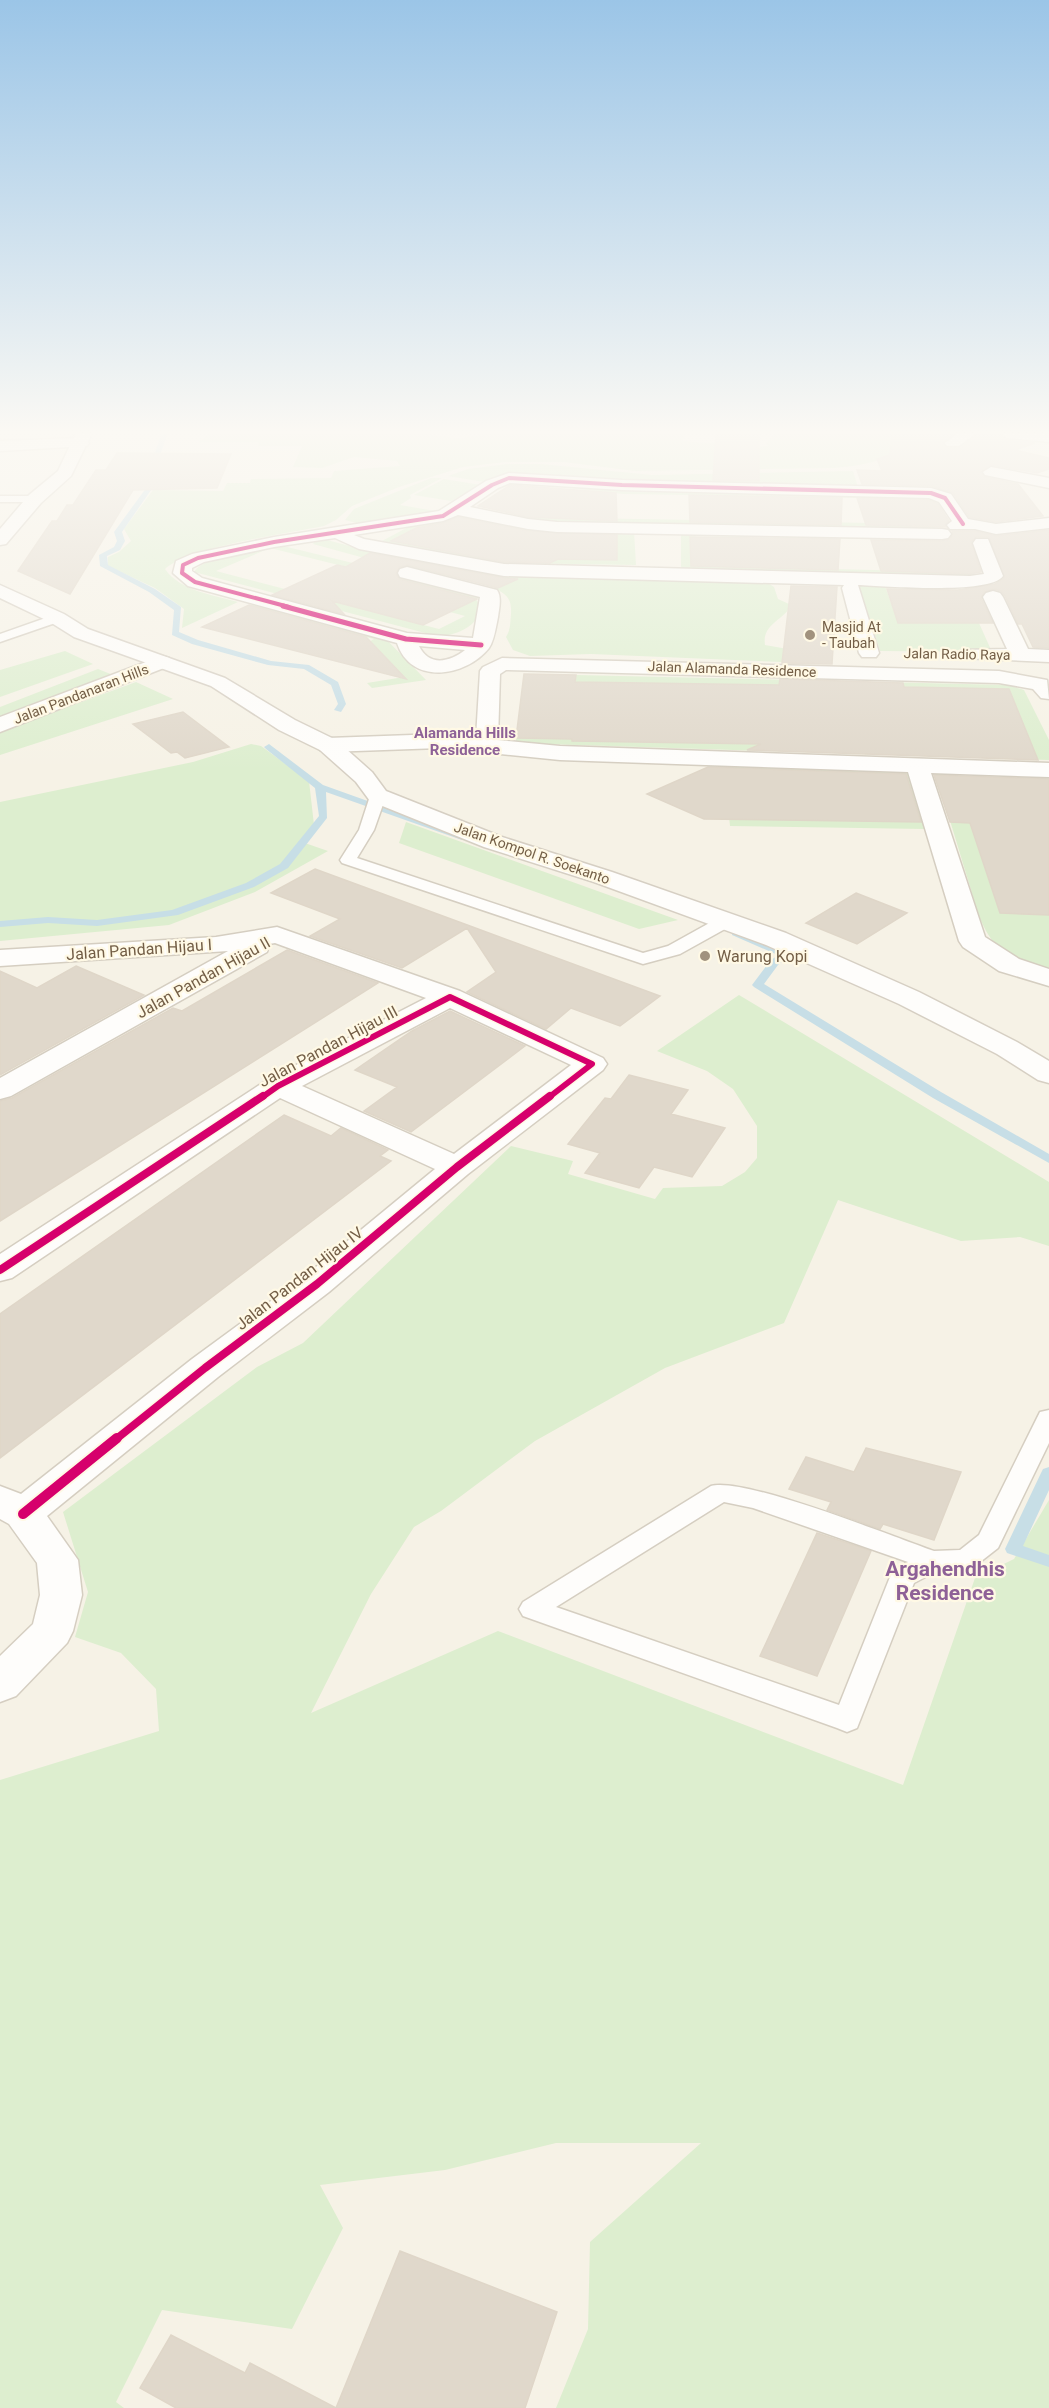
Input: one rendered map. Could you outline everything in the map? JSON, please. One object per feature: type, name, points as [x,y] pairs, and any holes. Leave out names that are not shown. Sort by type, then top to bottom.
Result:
[{"type":"street","points":[[258,545],[198,558],[183,565],[182,573],[195,582],[406,639],[411,652],[420,661],[445,668],[462,663],[481,645],[490,594],[390,569]]},
{"type":"street","points":[[288,545],[321,553]]},
{"type":"street","points":[[367,545],[504,570],[970,582],[986,580],[994,576],[983,545]]},
{"type":"street","points":[[652,545],[657,574]]},
{"type":"street","points":[[344,558],[367,564]]},
{"type":"street","points":[[851,588],[869,653]]},
{"type":"street","name":"Jalan Kompol R. Soekanto","points":[[0,591],[57,618],[81,633],[218,682],[287,725],[328,745],[364,777],[376,805],[493,842],[719,925],[776,939],[909,998],[1007,1048],[1049,1074]]},
{"type":"street","points":[[993,597],[1020,655]]},
{"type":"street","name":"Jalan Pandanaran Hills","points":[[100,664],[134,652]]},
{"type":"street","name":"Jalan Radio Raya","points":[[892,653],[869,653],[871,658],[878,660],[1049,664]]},
{"type":"street","name":"Jalan Radio Raya","points":[[950,654],[1049,656]]},
{"type":"street","name":"Jalan Pandanaran Hills","points":[[0,725],[162,662]]},
{"type":"street","name":"Jalan Alamanda Residence","points":[[487,747],[490,671],[502,664],[999,677],[1040,684],[1049,693]]},
{"type":"street","points":[[328,745],[440,741],[560,753],[1049,770]]},
{"type":"street","points":[[917,765],[973,941],[1009,965],[1049,978]]},
{"type":"street","name":"Jalan Pandan Hijau I","points":[[0,958],[216,945],[277,935]]},
{"type":"street","name":"Jalan Pandan Hijau II","points":[[0,1090],[277,935],[450,997]]},
{"type":"street","name":"Jalan Pandan Hijau IV","points":[[11,1507],[205,1368],[317,1284],[457,1167],[592,1064],[450,997]]},
{"type":"street","name":"Jalan Pandan Hijau III","points":[[0,1270],[278,1086],[450,997]]},
{"type":"street","points":[[278,1086],[457,1167]]},
{"type":"street","points":[[0,1684],[52,1631],[62,1595],[57,1560],[11,1507]]},
{"type":"lane","points":[[0,638],[57,618]]},
{"type":"lane","points":[[376,805],[360,843],[348,860],[643,959],[674,950],[719,925]]},
{"type":"lane","points":[[933,1561],[756,1499],[720,1492],[532,1609],[847,1720],[903,1577],[933,1561],[966,1558],[989,1541],[1049,1418]]},
{"type":"green space","points":[[126,545],[227,545],[195,554],[165,569],[171,576],[188,587],[238,602],[182,628],[184,609],[155,588],[108,566],[108,557]]},
{"type":"green space","points":[[281,545],[484,595],[476,599],[479,612],[473,623],[461,631],[439,635],[194,572],[199,566],[219,557]],"holes":[[[270,548],[475,599],[450,612],[465,616],[439,629],[216,571]]]},
{"type":"green space","points":[[318,545],[347,545],[445,563],[487,574],[535,578],[768,583],[774,587],[778,599],[789,604],[789,609],[769,628],[765,645],[799,651],[806,663],[591,654],[530,656],[513,650],[506,637],[510,626],[510,603],[503,593],[490,585],[368,559]]},
{"type":"green space","points":[[406,545],[447,545],[528,559],[617,559],[617,545],[635,545],[636,565],[504,563]]},
{"type":"green space","points":[[681,545],[696,545],[691,566],[964,572],[966,556],[973,577],[681,571]]},
{"type":"green space","points":[[859,586],[885,586],[898,622],[979,623],[992,652],[880,651]]},
{"type":"green space","points":[[252,604],[382,635],[426,680],[372,688],[367,683],[404,677],[382,654],[335,660],[374,639],[245,607]]},
{"type":"green space","points":[[65,651],[93,664],[0,697],[0,670]]},
{"type":"green space","points":[[98,669],[118,677],[0,720],[0,707]]},
{"type":"green space","points":[[576,675],[1008,685],[1024,690],[1049,740],[1049,760],[516,743],[516,738],[572,739],[572,741],[986,748],[1008,689],[575,682]]},
{"type":"green space","points":[[136,682],[173,699],[0,755],[0,732]]},
{"type":"green space","points":[[251,744],[261,746],[309,781],[314,825],[299,841],[328,851],[255,892],[169,925],[0,941],[0,802],[193,762]]},
{"type":"green space","points":[[724,766],[908,768],[925,829],[730,826]]},
{"type":"green space","points":[[935,771],[954,771],[1000,913],[1049,915],[1049,970],[1013,957],[990,937],[978,913]]},
{"type":"green space","points":[[406,822],[678,920],[639,929],[399,843]]},
{"type":"green space","points":[[739,995],[1049,1182],[1049,1246],[1020,1237],[961,1241],[838,1200],[784,1323],[665,1368],[535,1441],[441,1511],[414,1527],[371,1594],[311,1713],[498,1631],[903,1785],[975,1578],[1014,1559],[1049,1500],[1049,2408],[556,2408],[588,2329],[590,2242],[701,2143],[556,2143],[445,2170],[320,2185],[343,2228],[292,2329],[162,2310],[116,2402],[124,2408],[0,2408],[0,1780],[159,1731],[156,1689],[121,1653],[75,1637],[88,1592],[63,1512],[257,1367],[303,1343],[511,1146],[573,1161],[568,1174],[655,1199],[663,1188],[722,1186],[745,1172],[757,1158],[757,1126],[733,1089],[707,1071],[657,1051]]},
{"type":"building","points":[[35,545],[99,545],[70,594],[18,571]]},
{"type":"building","points":[[415,545],[617,545],[617,560],[558,559],[550,563],[504,562]]},
{"type":"building","points":[[690,545],[840,545],[838,570],[691,566]]},
{"type":"building","points":[[873,545],[972,545],[981,572],[970,574],[881,571]]},
{"type":"building","points":[[992,545],[1049,545],[1049,648],[1033,647],[1022,624],[1018,624],[1001,591],[994,589],[984,592],[981,598],[993,623],[898,623],[887,589],[958,590],[995,584],[1004,578]]},
{"type":"building","points":[[370,553],[518,579],[498,588],[408,565],[399,567],[396,574],[399,579],[477,599],[423,625],[332,601],[344,614],[272,595],[337,565],[346,567]]},
{"type":"building","points":[[791,586],[837,587],[832,664],[782,663]]},
{"type":"building","points":[[249,605],[366,637],[406,679],[202,627]]},
{"type":"building","points":[[524,674],[576,675],[575,682],[779,685],[780,679],[903,683],[904,687],[1009,689],[1038,760],[747,750],[761,744],[516,738]]},
{"type":"building","points":[[183,712],[229,747],[185,758],[177,752],[171,753],[133,724]]},
{"type":"building","points":[[708,767],[906,774],[921,822],[704,819],[647,794]]},
{"type":"building","points":[[934,775],[1049,779],[1049,915],[1000,913],[970,823],[950,822]]},
{"type":"building","points":[[315,869],[660,996],[620,1026],[571,1008],[546,1029],[467,992],[496,972],[467,928],[402,968],[310,936],[340,919],[271,893]]},
{"type":"building","points":[[856,893],[907,913],[857,944],[806,923]]},
{"type":"building","points":[[287,950],[378,983],[0,1221],[0,1101],[12,1098],[173,1008],[182,1011]]},
{"type":"building","points":[[76,966],[144,995],[0,1075],[0,971],[37,988]]},
{"type":"building","points":[[450,1011],[525,1046],[411,1132],[364,1111],[397,1087],[355,1070],[412,1031]]},
{"type":"building","points":[[629,1075],[688,1090],[671,1114],[725,1128],[692,1177],[654,1167],[639,1188],[585,1173],[600,1153],[568,1144],[605,1098],[611,1099]]},
{"type":"building","points":[[284,1115],[331,1136],[341,1128],[388,1150],[380,1156],[391,1161],[0,1458],[0,1314]]},
{"type":"building","points":[[866,1448],[961,1472],[934,1540],[883,1524],[880,1529],[827,1510],[831,1502],[789,1489],[806,1457],[854,1472]]},
{"type":"building","points":[[817,1533],[871,1551],[817,1676],[760,1656]]},
{"type":"building","points":[[400,2251],[557,2312],[525,2408],[336,2408]]},
{"type":"building","points":[[171,2335],[245,2373],[250,2363],[336,2408],[176,2408],[140,2388]]},
{"type":"waterway","points":[[119,545],[103,555],[104,566],[152,591],[178,609],[175,633],[195,642],[271,663],[306,667],[335,684],[342,704],[338,710]]},
{"type":"waterway","points":[[269,747],[320,787]]},
{"type":"waterway","points":[[0,924],[48,920],[97,923],[174,913],[250,885],[284,866],[324,816],[320,787]]},
{"type":"waterway","points":[[320,787],[466,838]]},
{"type":"waterway","points":[[736,933],[786,954],[774,963],[758,985],[937,1095],[1049,1159]]},
{"type":"waterway","points":[[1049,1473],[1013,1549],[1049,1561]]},
{"type":"cycle path","points":[[258,545],[198,558],[183,565],[182,573],[195,582],[406,639],[481,645]]},
{"type":"cycle path","points":[[0,1270],[278,1086],[450,997],[592,1064],[457,1167],[317,1284],[205,1368],[23,1514]]},
{"type":"place","name":"Masjid At - Taubah","points":[[810,635]]},
{"type":"place","name":"Warung Kopi","points":[[705,956]]},
{"type":"district","name":"Alamanda Hills Residence","points":[[465,742]]},
{"type":"district","name":"Argahendhis Residence","points":[[945,1581]]}]
